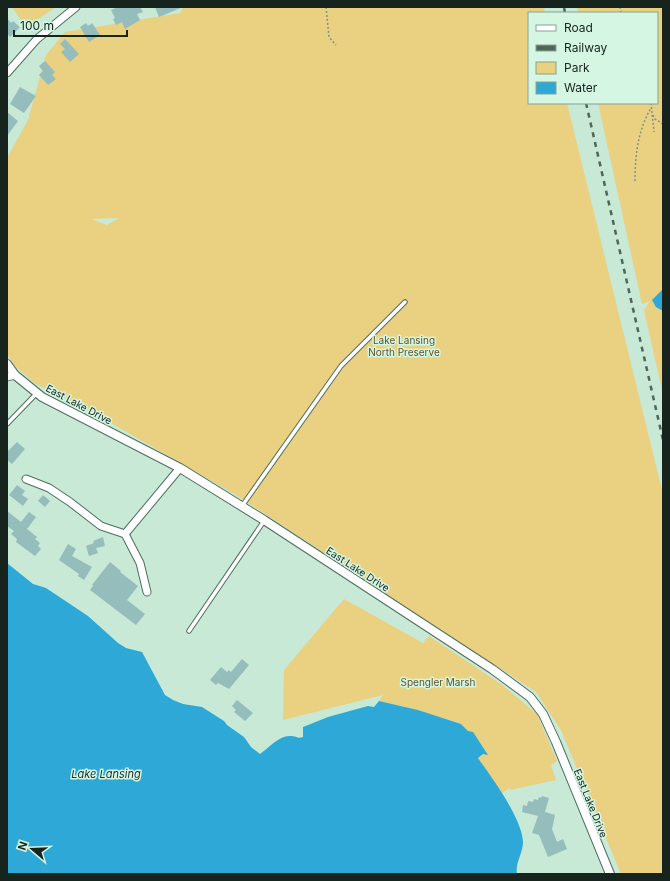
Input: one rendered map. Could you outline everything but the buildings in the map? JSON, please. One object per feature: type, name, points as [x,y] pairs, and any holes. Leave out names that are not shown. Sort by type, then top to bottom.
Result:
[{"type":"street","points":[[7,73],[37,38],[76,7]]},
{"type":"street","name":"East Lake Drive","points":[[7,364],[11,376],[37,393],[180,468],[242,506],[492,669],[530,697],[543,714],[556,742],[610,874]]},
{"type":"street","points":[[125,534],[180,468]]},
{"type":"street","points":[[26,479],[49,488],[65,498],[101,526],[125,534],[140,563],[146,592]]},
{"type":"lane","points":[[242,506],[341,366],[405,302]]},
{"type":"lane","points":[[7,424],[37,393]]},
{"type":"lane","points":[[189,631],[264,520]]},
{"type":"path","points":[[326,7],[329,37],[336,45]]},
{"type":"path","points":[[651,104],[654,132]]},
{"type":"path","points":[[636,181],[637,147],[644,119],[651,108]]},
{"type":"path","points":[[652,113],[655,119],[663,124]]},
{"type":"green space","points":[[12,7],[56,7],[26,27]]},
{"type":"green space","name":"Lake Lansing North Preserve","points":[[183,7],[544,7],[545,12],[528,12],[528,104],[567,104],[663,494],[663,874],[621,874],[561,730],[536,692],[236,495],[85,408],[34,383],[14,365],[7,354],[7,158],[28,120],[46,55],[65,32],[180,13]],"holes":[[[119,218],[107,225],[91,219]]]},
{"type":"green space","points":[[577,7],[663,7],[663,395],[644,310],[650,301],[642,304],[598,104],[658,104],[658,12],[578,12]]},
{"type":"green space","name":"Spengler Marsh","points":[[344,599],[423,643],[429,636],[501,684],[537,714],[557,761],[551,765],[556,780],[510,790],[509,788],[502,793],[478,758],[483,754],[488,755],[461,724],[418,710],[379,701],[383,695],[283,720],[284,670]]},
{"type":"water","points":[[663,289],[663,311],[656,307],[652,300]]},
{"type":"water","name":"Lake Lansing","points":[[7,563],[33,584],[46,588],[88,616],[118,643],[126,648],[142,652],[165,695],[183,704],[202,707],[224,721],[227,725],[244,737],[251,747],[260,754],[274,742],[287,736],[303,737],[303,727],[328,717],[368,706],[374,707],[379,701],[418,710],[461,724],[468,731],[473,732],[488,755],[483,754],[478,758],[505,798],[518,822],[523,842],[517,866],[517,874],[7,874]]},
{"type":"railway","points":[[564,7],[565,12]]},
{"type":"railway","points":[[586,104],[663,440]]}]
